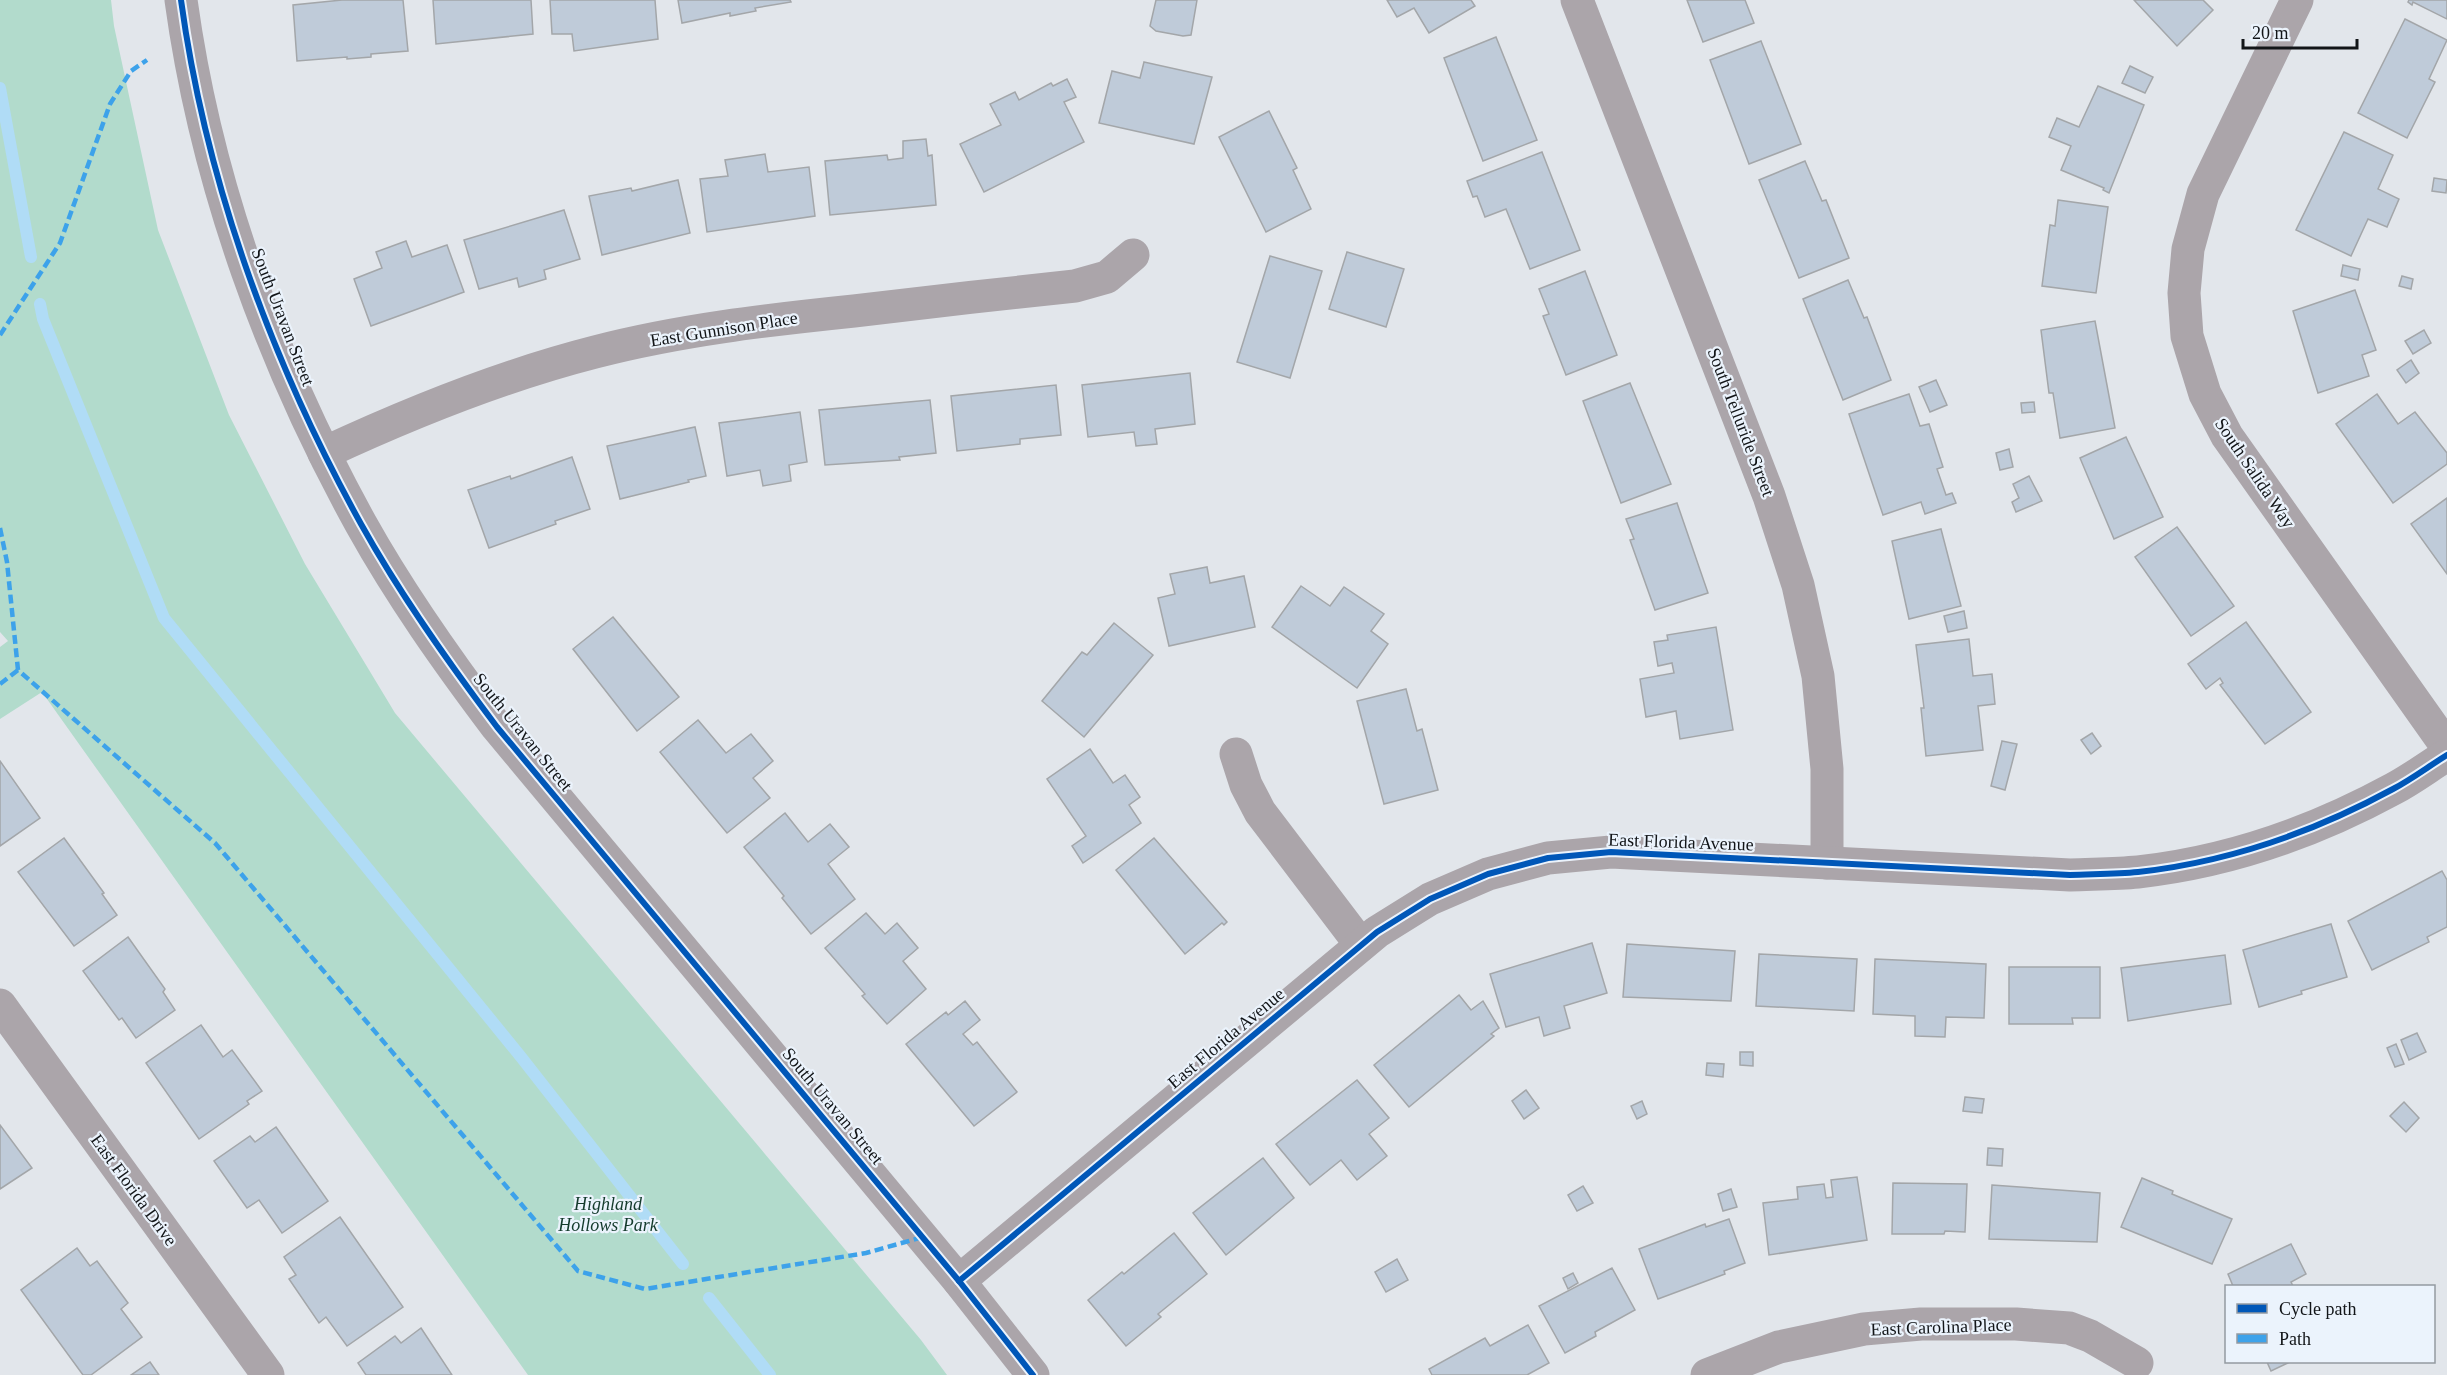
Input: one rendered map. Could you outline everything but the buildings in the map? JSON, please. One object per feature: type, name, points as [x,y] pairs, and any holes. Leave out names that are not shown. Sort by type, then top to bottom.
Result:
[{"type":"street","name":"South Uravan Street","points":[[181,0],[196,86],[216,165],[265,320],[324,453],[403,595],[448,662],[497,727],[959,1281],[1033,1375]]},
{"type":"street","name":"South Telluride Street","points":[[1577,0],[1769,496],[1798,585],[1818,676],[1827,769],[1827,863]]},
{"type":"street","name":"South Salida Way","points":[[2297,0],[2203,194],[2188,249],[2184,293],[2187,336],[2205,394],[2227,436],[2447,747]]},
{"type":"street","name":"East Gunnison Place","points":[[324,453],[390,422],[457,395],[595,352],[738,324],[1075,286],[1107,277],[1132,255]]},
{"type":"street","points":[[1236,754],[1246,785],[1260,812],[1361,945]]},
{"type":"street","name":"East Florida Avenue","points":[[959,1281],[1361,945],[1430,899],[1488,874],[1548,858],[1611,852],[2070,875],[2138,872],[2205,861],[2271,843],[2334,819],[2395,789],[2447,755]]},
{"type":"street","name":"East Florida Drive","points":[[1,1010],[268,1375]]},
{"type":"street","name":"East Carolina Place","points":[[1707,1375],[1779,1347],[1864,1329],[1921,1324],[2016,1324],[2069,1328],[2090,1336],[2137,1363]]},
{"type":"green space","name":"Highland Hollows Park","points":[[0,0],[111,0],[114,26],[158,230],[229,415],[305,564],[395,713],[921,1340],[947,1375],[528,1375],[42,692],[0,719],[0,647],[8,641],[0,632]]},
{"type":"waterway","points":[[0,88],[31,257]]},
{"type":"waterway","points":[[40,304],[43,319],[164,618],[521,1057],[683,1264]]},
{"type":"waterway","points":[[709,1298],[770,1375]]},
{"type":"marked path","points":[[0,335],[60,243],[110,104],[131,71],[147,60]]},
{"type":"marked path","points":[[0,528],[7,562],[18,670],[215,843],[578,1271],[645,1289],[866,1253],[923,1237]]},
{"type":"marked path","points":[[0,684],[18,670]]},
{"type":"cycle path","points":[[181,0],[192,68],[207,136],[225,204],[247,270],[299,400],[361,524],[392,577],[443,653],[497,727],[959,1281],[1033,1375]]},
{"type":"cycle path","points":[[959,1281],[1377,932],[1430,899],[1488,874],[1548,858],[1611,852],[2070,875],[2138,872],[2205,861],[2301,832],[2363,805],[2407,781],[2447,755]]}]
